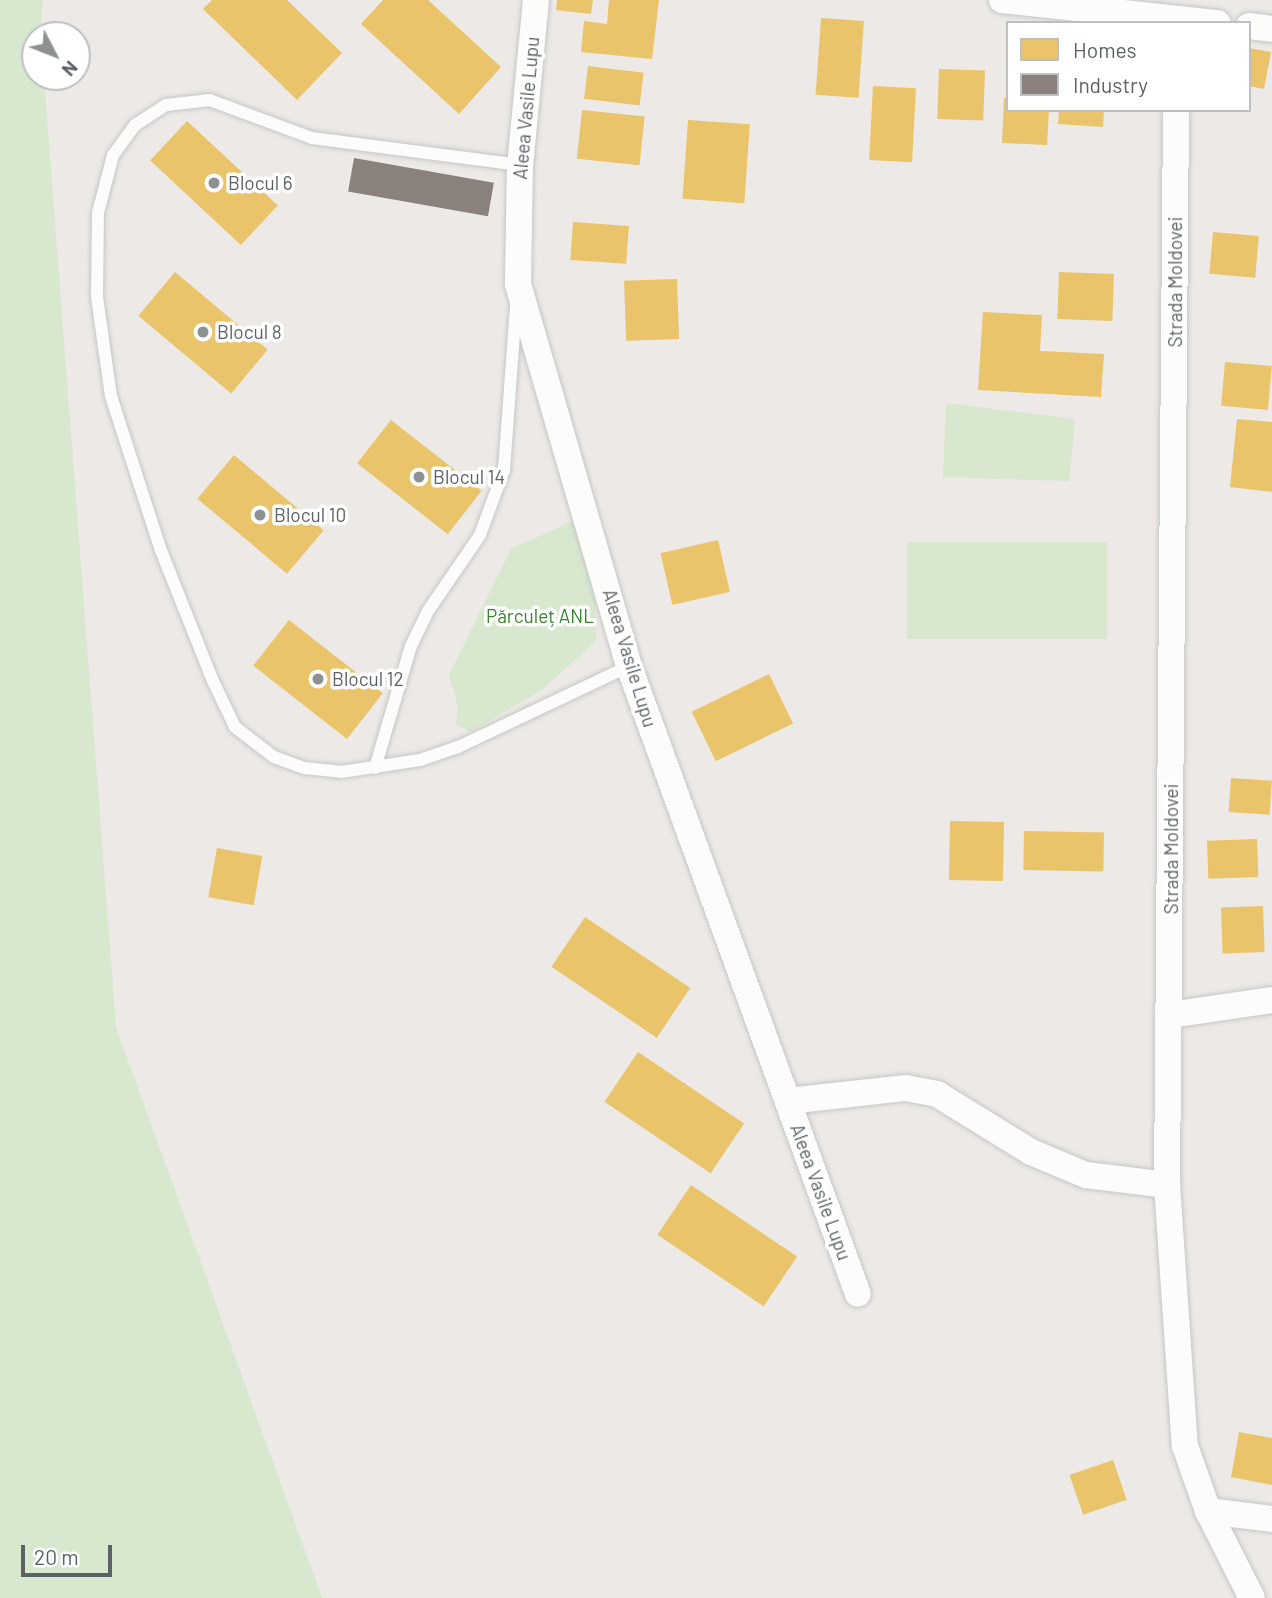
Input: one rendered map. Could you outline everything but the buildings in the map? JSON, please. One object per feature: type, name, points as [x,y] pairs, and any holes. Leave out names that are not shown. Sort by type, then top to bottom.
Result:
[{"type":"street","name":"Aleea Vasile Lupu","points":[[536,0],[520,165],[518,284],[629,666],[858,1294]]},
{"type":"street","points":[[1002,0],[1177,21]]},
{"type":"street","points":[[1251,26],[1272,29]]},
{"type":"street","name":"Strada Moldovei","points":[[1176,112],[1167,1185],[1185,1446],[1208,1511],[1245,1587]]},
{"type":"street","points":[[1170,1016],[1272,1000]]},
{"type":"street","points":[[788,1101],[906,1088],[937,1094],[1031,1152],[1086,1175],[1167,1185]]},
{"type":"street","points":[[1208,1511],[1272,1520]]},
{"type":"lane","points":[[520,165],[312,138],[210,100],[166,104],[135,125],[113,155],[98,213],[97,297],[111,396],[160,548],[235,727],[274,757],[305,768],[341,772],[375,768],[458,747],[629,666]]},
{"type":"lane","points":[[375,768],[411,646],[428,611],[480,535],[504,470],[518,284]]},
{"type":"green space","points":[[0,0],[43,0],[41,21],[21,21],[21,91],[45,91],[116,1027],[322,1598],[0,1598]]},
{"type":"green space","points":[[946,403],[1075,419],[1069,481],[943,477]]},
{"type":"green space","name":"Părculeț ANL","points":[[579,518],[595,571],[596,641],[542,690],[470,732],[456,724],[458,707],[449,675],[511,549]]},
{"type":"green space","points":[[907,542],[1107,542],[1107,639],[907,639]]},
{"type":"place","name":"Blocul 6","points":[[214,183]]},
{"type":"place","name":"Blocul 8","points":[[203,332]]},
{"type":"place","name":"Blocul 14","points":[[419,477]]},
{"type":"place","name":"Blocul 10","points":[[260,515]]},
{"type":"place","name":"Blocul 12","points":[[318,679]]}]
